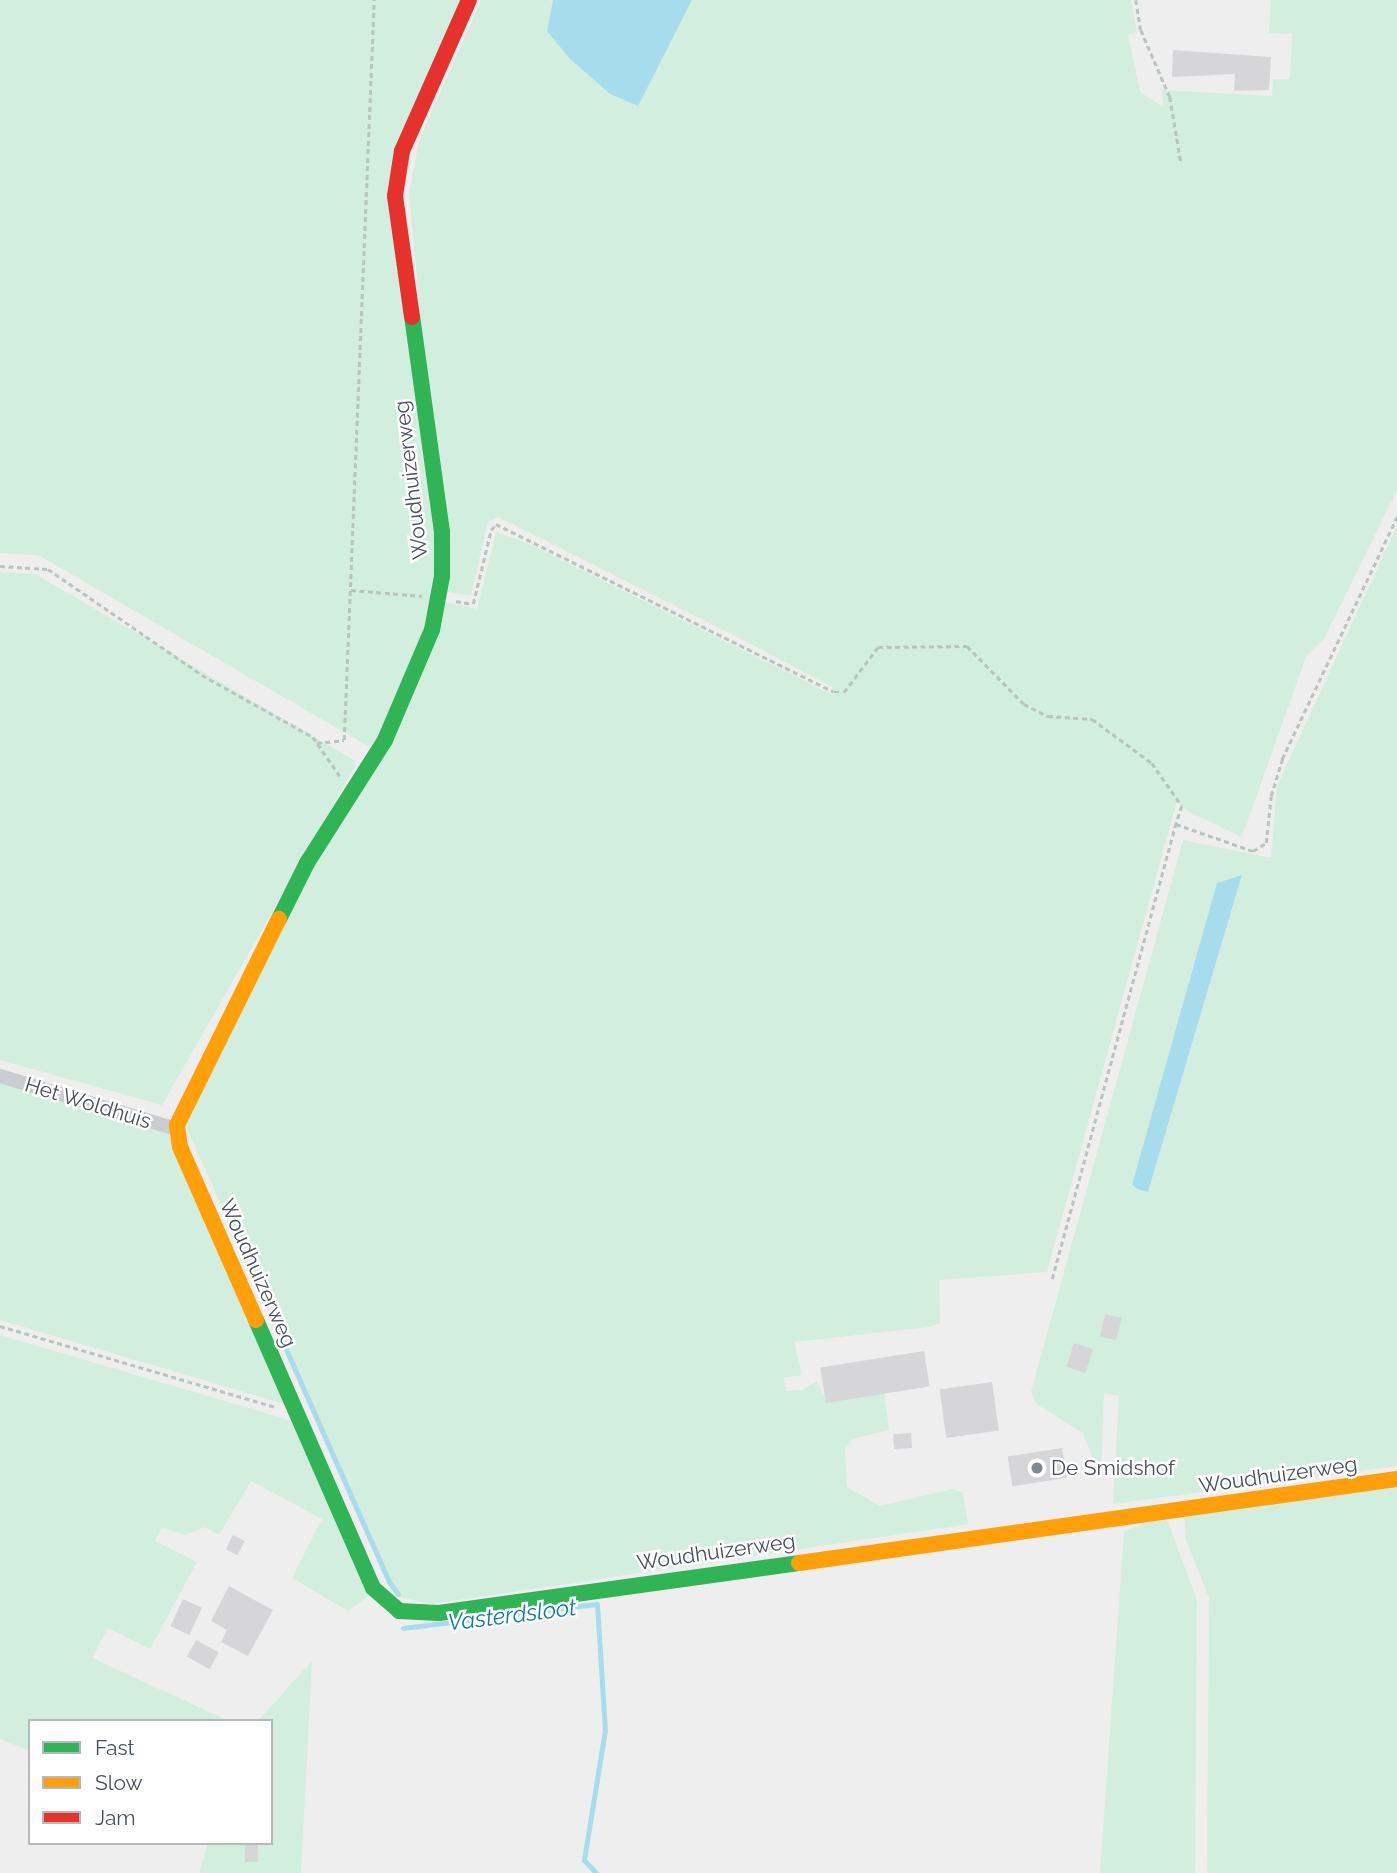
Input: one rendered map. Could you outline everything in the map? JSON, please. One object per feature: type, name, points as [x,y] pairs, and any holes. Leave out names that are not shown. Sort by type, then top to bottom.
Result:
[{"type":"street","name":"Woudhuizerweg","points":[[469,0],[402,151],[395,196],[441,519],[440,598],[421,665],[385,740],[355,780],[209,1054],[177,1129],[180,1147],[373,1588],[392,1608],[412,1614],[1397,1479]]},
{"type":"street","name":"Het Woldhuis","points":[[0,1076],[177,1129]]},
{"type":"path","points":[[317,743],[344,740],[374,0]]},
{"type":"path","points":[[1136,0],[1141,30],[1170,97],[1181,163]]},
{"type":"path","points":[[1176,824],[1246,850],[1260,849],[1266,843],[1270,796],[1282,759],[1397,517]]},
{"type":"path","points":[[458,601],[472,604],[491,530],[496,524],[834,692],[844,692],[878,647],[967,646],[1024,704],[1048,716],[1091,719],[1153,763],[1182,806],[1052,1279]]},
{"type":"path","points":[[0,566],[48,569],[202,675],[317,743],[332,769],[342,778],[355,780]]},
{"type":"path","points":[[351,590],[440,598]]},
{"type":"path","points":[[0,1326],[296,1413]]},
{"type":"green space","points":[[0,0],[463,0],[396,153],[439,546],[428,630],[377,744],[368,746],[38,555],[0,553]]},
{"type":"green space","points":[[481,0],[553,0],[547,31],[570,59],[610,94],[638,105],[692,0],[1131,0],[1137,32],[1128,35],[1140,92],[1163,107],[1162,90],[1272,96],[1273,79],[1290,79],[1292,34],[1269,33],[1271,0],[1397,0],[1397,490],[1324,639],[1306,657],[1242,837],[1189,812],[1177,801],[1047,1272],[939,1280],[940,1323],[930,1327],[794,1342],[802,1375],[784,1378],[786,1391],[802,1390],[817,1381],[826,1399],[884,1392],[889,1430],[853,1439],[845,1449],[847,1487],[880,1506],[953,1489],[963,1493],[968,1524],[431,1604],[400,1597],[392,1587],[184,1122],[445,602],[477,609],[496,532],[527,543],[835,696],[832,687],[498,517],[488,522],[471,595],[446,592],[409,194],[419,140]]},
{"type":"green space","points":[[1397,526],[1397,1466],[1113,1504],[1119,1396],[1104,1393],[1101,1480],[1083,1433],[1036,1404],[1031,1392],[1183,840],[1271,858],[1277,786]],"holes":[[[1242,876],[1148,1192],[1132,1185]]]},
{"type":"green space","points":[[0,572],[35,574],[354,760],[356,765],[162,1105],[0,1060]]},
{"type":"green space","points":[[0,1078],[168,1131],[288,1405],[0,1320]]},
{"type":"green space","points":[[0,1335],[296,1422],[369,1592],[367,1597],[348,1611],[292,1578],[322,1519],[251,1481],[219,1535],[204,1527],[185,1535],[162,1528],[155,1541],[197,1562],[150,1649],[108,1628],[92,1658],[225,1719],[28,1719],[28,1750],[0,1739]]},
{"type":"green space","points":[[1397,1486],[1397,1873],[1207,1873],[1209,1598],[1186,1540],[1184,1514]]},
{"type":"green space","points":[[1166,1517],[1197,1600],[1195,1873],[1100,1873],[1124,1531]]},
{"type":"green space","points":[[312,1661],[301,1873],[199,1873],[207,1845],[273,1845],[273,1719],[260,1719]]},
{"type":"water","points":[[553,0],[692,0],[638,106],[610,94],[570,59],[547,31]]},
{"type":"water","points":[[1242,875],[1148,1192],[1137,1189],[1132,1185],[1217,883]]},
{"type":"building","points":[[1173,50],[1271,57],[1269,90],[1234,91],[1235,74],[1172,77]]},
{"type":"building","points":[[1105,1314],[1122,1318],[1116,1340],[1100,1336]]},
{"type":"building","points":[[1074,1343],[1093,1349],[1085,1373],[1066,1367]]},
{"type":"building","points":[[924,1351],[930,1387],[826,1403],[820,1367]]},
{"type":"building","points":[[992,1382],[999,1431],[946,1438],[940,1389]]},
{"type":"building","points":[[911,1433],[912,1448],[894,1449],[893,1434]]},
{"type":"building","points":[[1062,1448],[1067,1478],[1012,1486],[1008,1457]]},
{"type":"building","points":[[233,1535],[245,1541],[237,1555],[226,1549]]},
{"type":"building","points":[[229,1586],[273,1610],[248,1656],[221,1642],[227,1630],[211,1621]]},
{"type":"building","points":[[183,1599],[202,1608],[189,1635],[170,1626]]},
{"type":"building","points":[[196,1640],[219,1653],[210,1669],[187,1657]]},
{"type":"building","points":[[245,1845],[258,1845],[258,1862],[245,1862]]},
{"type":"waterway","name":"Vasterdsloot","points":[[281,1338],[389,1582],[398,1594]]},
{"type":"waterway","name":"Vasterdsloot","points":[[403,1628],[597,1604],[605,1730],[584,1860],[596,1873]]},
{"type":"traffic: fast","points":[[279,919],[307,863],[385,740],[432,630],[442,576],[442,532],[412,317]]},
{"type":"traffic: fast","points":[[256,1320],[373,1588],[399,1611],[439,1613],[799,1563]]},
{"type":"traffic: slow","points":[[256,1320],[180,1147],[177,1125],[279,919]]},
{"type":"traffic: slow","points":[[799,1563],[1397,1479]]},
{"type":"traffic: jam","points":[[412,317],[395,196],[402,151],[469,0]]},
{"type":"place","name":"De Smidshof","points":[[1037,1468]]}]
